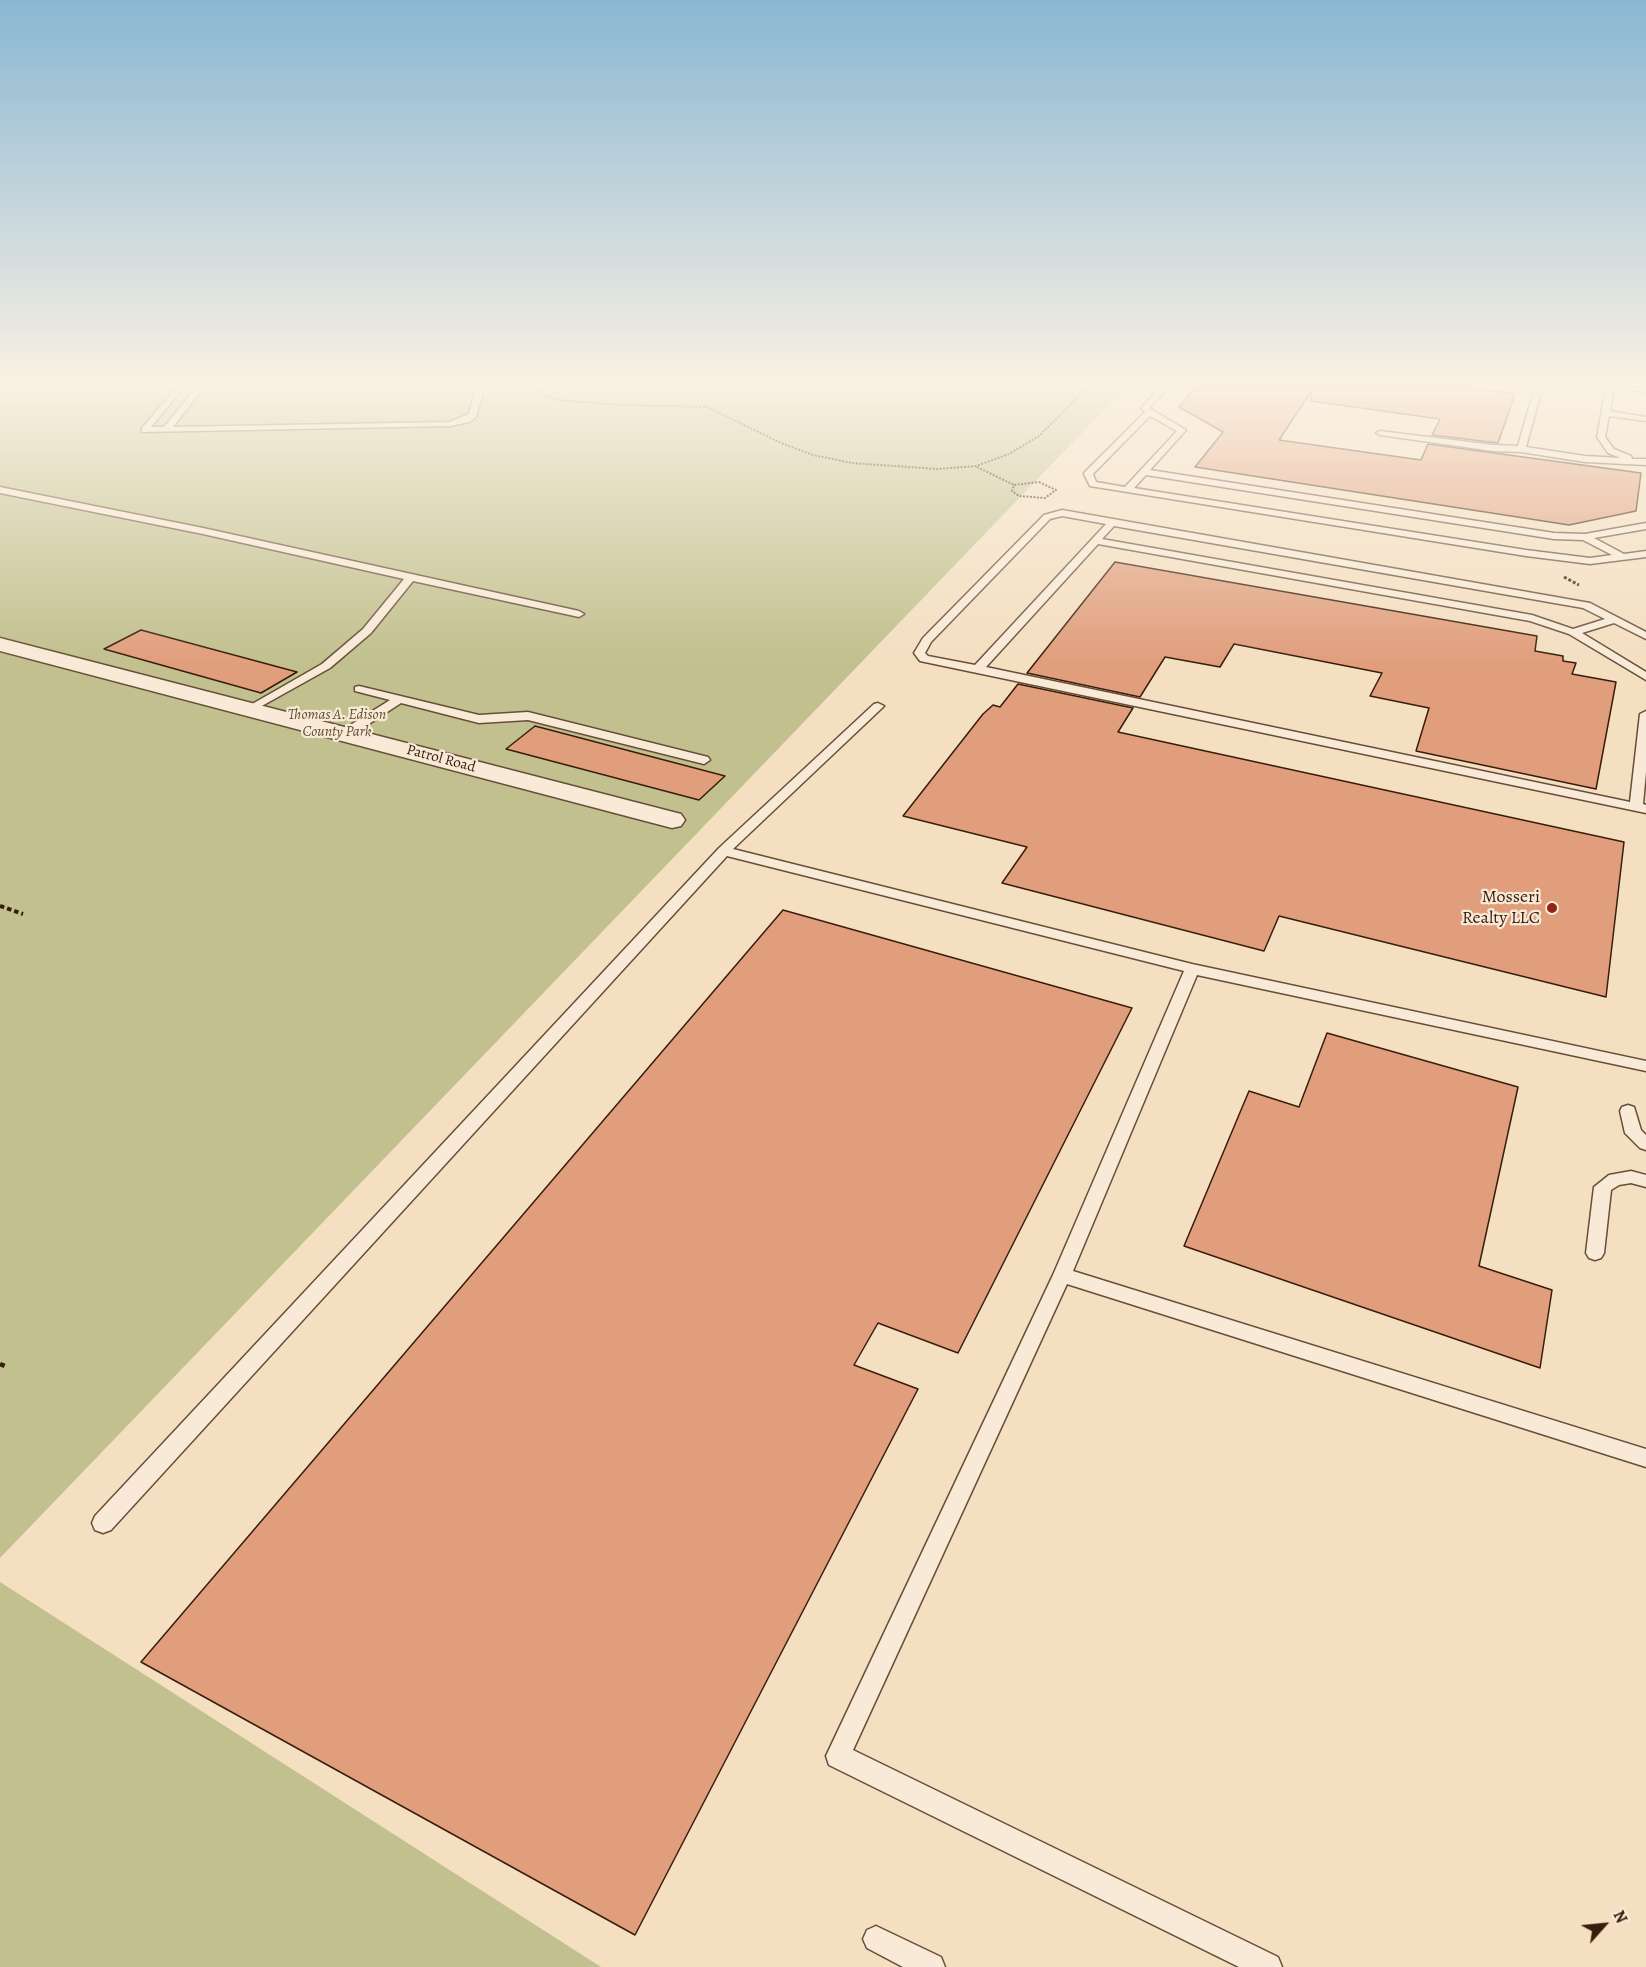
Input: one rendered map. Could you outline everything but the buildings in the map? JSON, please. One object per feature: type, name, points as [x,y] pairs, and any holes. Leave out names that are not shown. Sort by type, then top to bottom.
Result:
[{"type":"street","name":"Patrol Road","points":[[0,645],[672,820]]},
{"type":"lane","points":[[1090,479],[1093,484],[1526,554],[1590,561],[1646,554]]},
{"type":"lane","points":[[1128,489],[1138,479]]},
{"type":"lane","points":[[1188,479],[1554,536],[1585,537],[1646,526]]},
{"type":"lane","points":[[0,490],[203,531],[579,614]]},
{"type":"lane","points":[[1646,636],[1586,605],[1062,513],[1047,517],[927,640],[919,653],[924,659],[1641,808],[1646,714]]},
{"type":"lane","points":[[978,669],[1112,523]]},
{"type":"lane","points":[[1585,537],[1625,558]]},
{"type":"lane","points":[[1096,541],[1532,618],[1573,632],[1646,677]]},
{"type":"lane","points":[[251,709],[334,659],[368,631],[411,577]]},
{"type":"lane","points":[[1573,632],[1614,620]]},
{"type":"lane","points":[[359,689],[479,719],[528,717],[704,760]]},
{"type":"lane","points":[[345,734],[399,699]]},
{"type":"lane","points":[[103,1522],[724,852],[878,706]]},
{"type":"lane","points":[[724,852],[1192,969],[1646,1066]]},
{"type":"lane","points":[[1192,969],[1062,1275],[838,1755],[1268,1967]]},
{"type":"lane","points":[[1628,1111],[1633,1133],[1646,1144]]},
{"type":"lane","points":[[1595,1253],[1604,1187],[1615,1179],[1631,1177],[1646,1181]]},
{"type":"lane","points":[[1062,1275],[1646,1458]]},
{"type":"lane","points":[[876,1939],[931,1967]]},
{"type":"path","points":[[1002,479],[1014,485],[1039,482],[1056,490],[1046,498],[1028,498],[1015,494],[1012,488],[1014,485]]},
{"type":"path","points":[[0,906],[23,914]]},
{"type":"green space","name":"Thomas A. Edison County Park","points":[[0,479],[1038,479],[0,1558]]},
{"type":"green space","points":[[0,1582],[601,1967],[0,1967]]},
{"type":"place","name":"Mosseri Realty LLC","points":[[1552,908]]}]
